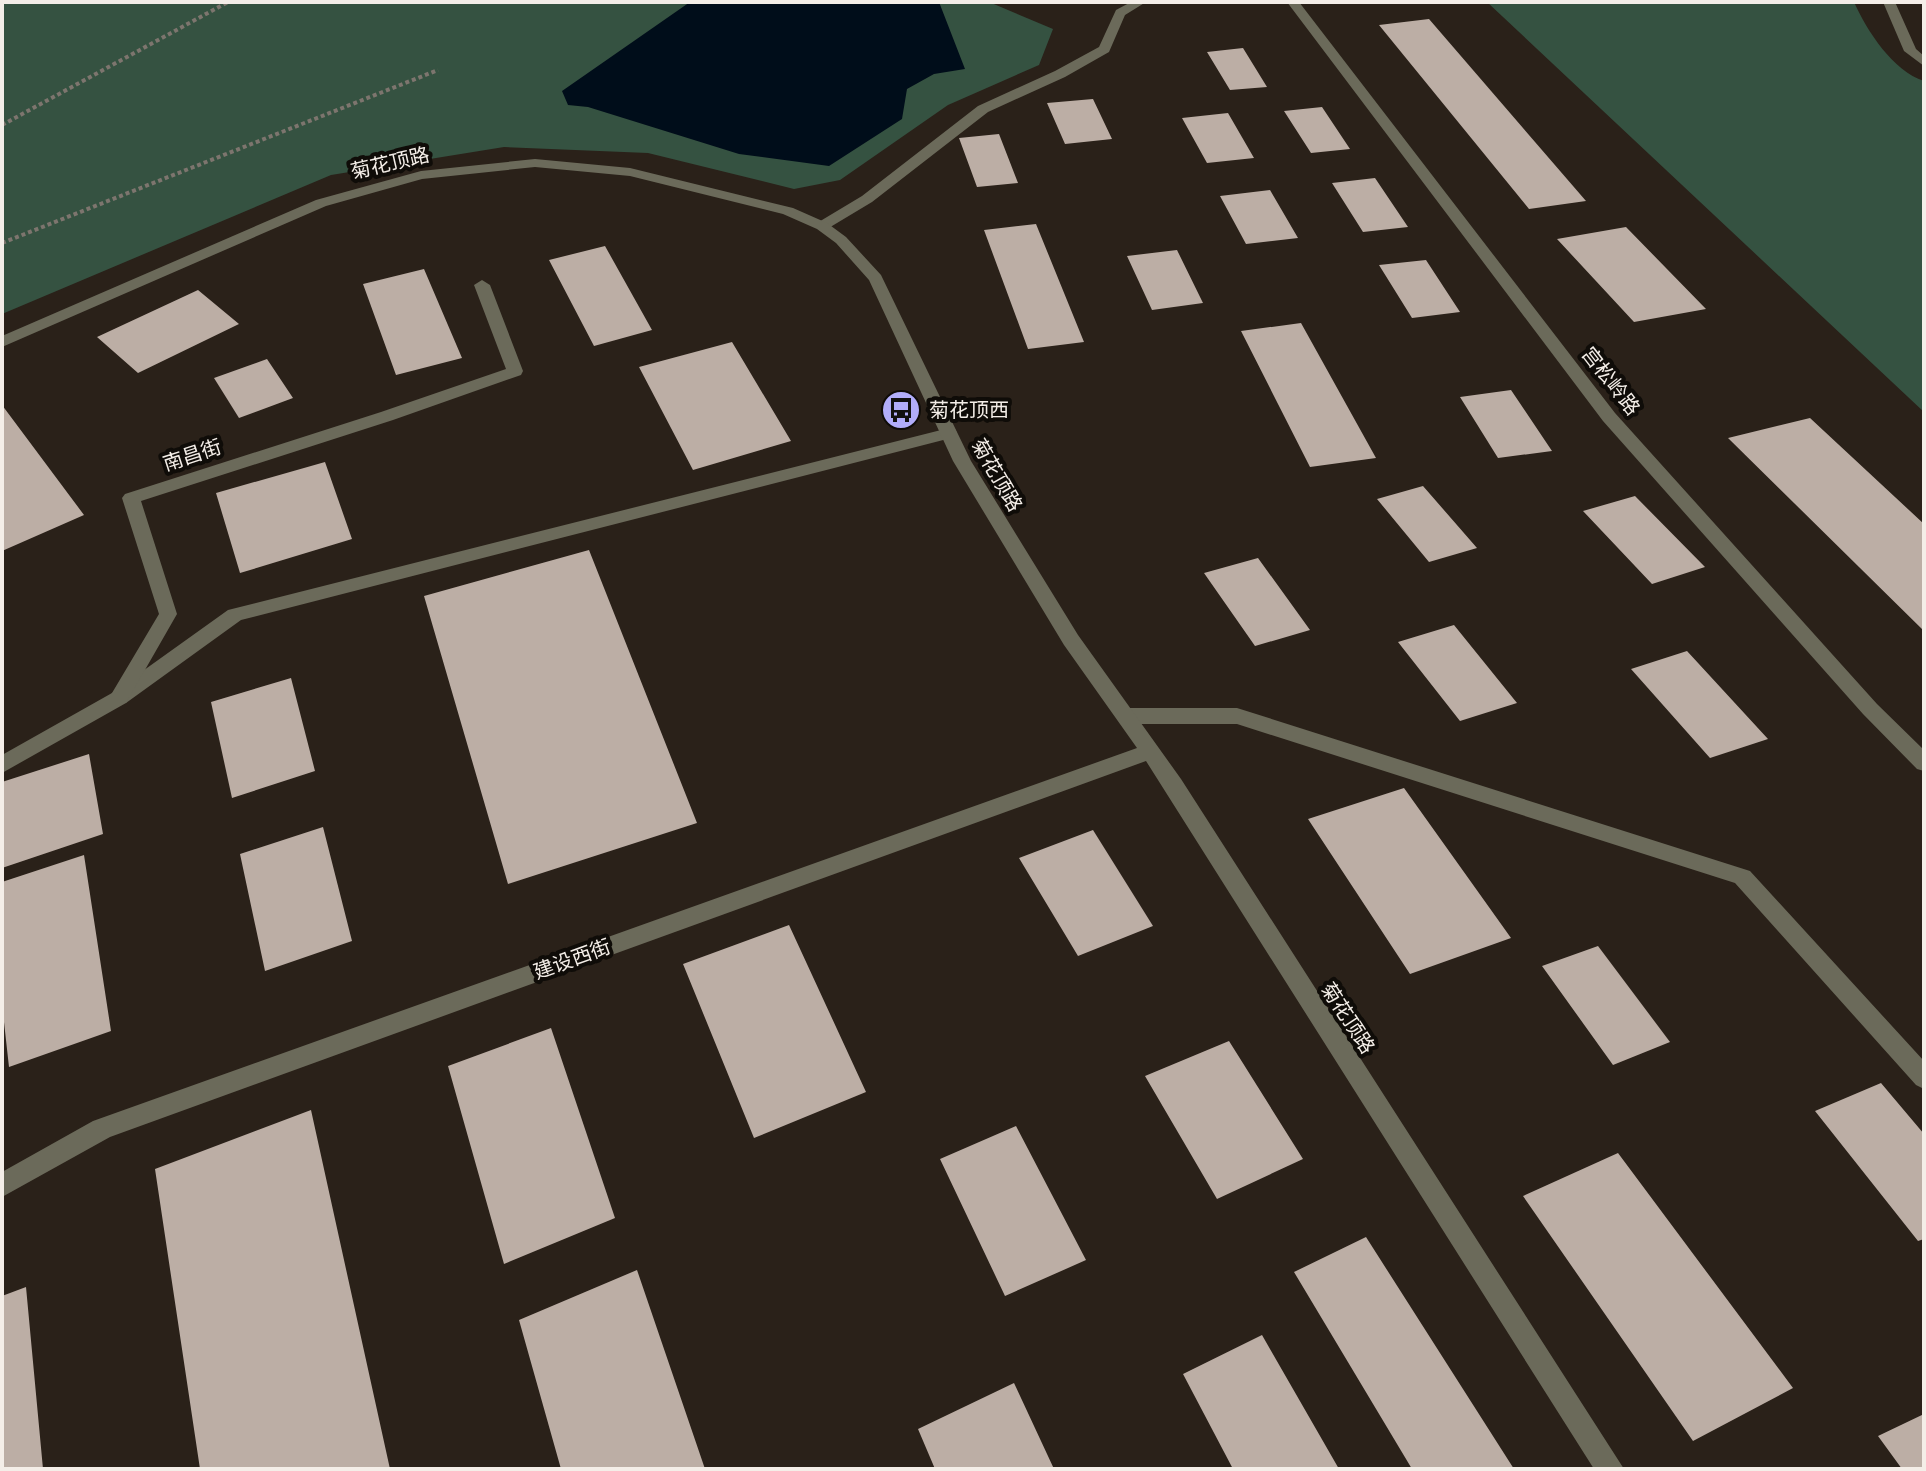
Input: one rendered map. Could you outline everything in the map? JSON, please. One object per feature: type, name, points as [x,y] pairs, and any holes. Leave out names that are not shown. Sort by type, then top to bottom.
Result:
[{"type":"street","points":[[822,226],[867,199],[983,109],[1060,74],[1104,49],[1120,13],[1140,2]]},
{"type":"street","name":"宫松岭路","points":[[1293,2],[1609,417],[1870,709],[1924,763]]},
{"type":"street","points":[[1889,2],[1910,51],[1924,62]]},
{"type":"street","name":"菊花顶路","points":[[2,342],[321,203],[421,175],[535,163],[630,172],[788,211],[822,226],[841,240],[876,278],[962,461],[1071,640],[1151,751],[1610,1469]]},
{"type":"street","name":"南昌街","points":[[2,765],[119,698],[168,614],[131,498],[515,371],[482,285]]},
{"type":"street","points":[[119,698],[235,615],[949,433]]},
{"type":"street","points":[[1126,716],[1237,716],[1742,877],[1924,1078]]},
{"type":"street","name":"建设西街","points":[[2,1185],[102,1129],[1151,751]]},
{"type":"path","points":[[2,125],[228,2]]},
{"type":"path","points":[[2,243],[438,70]]},
{"type":"green space","points":[[2,2],[989,2],[1053,29],[1039,65],[948,105],[840,180],[794,189],[648,153],[504,147],[331,175],[2,314]]},
{"type":"green space","points":[[1487,2],[1854,2],[1882,49],[1902,69],[1924,81],[1924,412]]},
{"type":"water","points":[[690,2],[939,2],[965,69],[934,74],[907,89],[902,119],[829,166],[739,154],[588,107],[568,105],[562,91]]},
{"type":"building","points":[[1429,19],[1586,201],[1529,209],[1379,25]]},
{"type":"building","points":[[1243,48],[1267,87],[1230,90],[1207,52]]},
{"type":"building","points":[[1093,99],[1112,139],[1065,144],[1047,103]]},
{"type":"building","points":[[1322,107],[1350,149],[1311,153],[1284,111]]},
{"type":"building","points":[[1228,113],[1254,158],[1207,163],[1182,118]]},
{"type":"building","points":[[999,134],[1018,183],[977,187],[959,138]]},
{"type":"building","points":[[1375,178],[1408,227],[1363,232],[1332,183]]},
{"type":"building","points":[[1270,190],[1298,238],[1246,244],[1220,196]]},
{"type":"building","points":[[1036,224],[1084,342],[1028,349],[984,230]]},
{"type":"building","points":[[1626,227],[1706,309],[1634,322],[1557,239]]},
{"type":"building","points":[[605,246],[652,330],[594,346],[549,260]]},
{"type":"building","points":[[1177,250],[1203,303],[1152,310],[1127,256]]},
{"type":"building","points":[[1426,260],[1460,312],[1412,318],[1379,265]]},
{"type":"building","points":[[424,269],[462,358],[396,375],[363,284]]},
{"type":"building","points":[[198,290],[239,324],[138,373],[97,337]]},
{"type":"building","points":[[1301,323],[1376,458],[1310,467],[1241,331]]},
{"type":"building","points":[[732,342],[791,441],[693,470],[639,367]]},
{"type":"building","points":[[267,359],[293,398],[239,418],[214,378]]},
{"type":"building","points":[[1511,390],[1552,451],[1498,458],[1460,397]]},
{"type":"building","points":[[2,405],[84,515],[2,551]]},
{"type":"building","points":[[1810,418],[1924,524],[1924,631],[1728,438]]},
{"type":"building","points":[[325,462],[352,539],[240,573],[216,493]]},
{"type":"building","points":[[1423,486],[1477,548],[1429,562],[1377,499]]},
{"type":"building","points":[[1635,496],[1705,567],[1652,584],[1583,511]]},
{"type":"building","points":[[589,550],[697,823],[508,884],[424,596]]},
{"type":"building","points":[[1258,558],[1310,630],[1255,646],[1204,573]]},
{"type":"building","points":[[1454,625],[1517,703],[1460,721],[1398,642]]},
{"type":"building","points":[[1687,651],[1768,739],[1710,758],[1631,669]]},
{"type":"building","points":[[291,678],[315,771],[232,798],[211,702]]},
{"type":"building","points":[[89,754],[103,834],[2,868],[2,782]]},
{"type":"building","points":[[1404,788],[1511,938],[1410,974],[1308,819]]},
{"type":"building","points":[[323,827],[352,941],[265,971],[240,854]]},
{"type":"building","points":[[1093,830],[1153,926],[1078,956],[1019,858]]},
{"type":"building","points":[[84,855],[111,1031],[9,1067],[2,1004],[2,882]]},
{"type":"building","points":[[789,925],[866,1092],[754,1138],[683,964]]},
{"type":"building","points":[[1598,946],[1670,1042],[1613,1065],[1542,966]]},
{"type":"building","points":[[551,1028],[615,1218],[504,1264],[448,1066]]},
{"type":"building","points":[[1229,1041],[1303,1159],[1217,1199],[1145,1076]]},
{"type":"building","points":[[1881,1083],[1924,1134],[1924,1239],[1918,1241],[1815,1111]]},
{"type":"building","points":[[311,1110],[390,1469],[200,1469],[155,1169]]},
{"type":"building","points":[[1016,1126],[1086,1260],[1005,1296],[940,1159]]},
{"type":"building","points":[[1618,1153],[1793,1388],[1693,1441],[1523,1196]]},
{"type":"building","points":[[1366,1237],[1514,1469],[1412,1469],[1294,1272]]},
{"type":"building","points":[[637,1270],[705,1469],[561,1469],[519,1320]]},
{"type":"building","points":[[26,1287],[43,1469],[2,1469],[2,1296]]},
{"type":"building","points":[[1262,1335],[1339,1469],[1233,1469],[1183,1374]]},
{"type":"building","points":[[1014,1383],[1054,1469],[935,1469],[918,1429]]},
{"type":"building","points":[[1924,1414],[1924,1469],[1902,1469],[1878,1436]]},
{"type":"place","name":"菊花顶西","points":[[901,410]]}]
